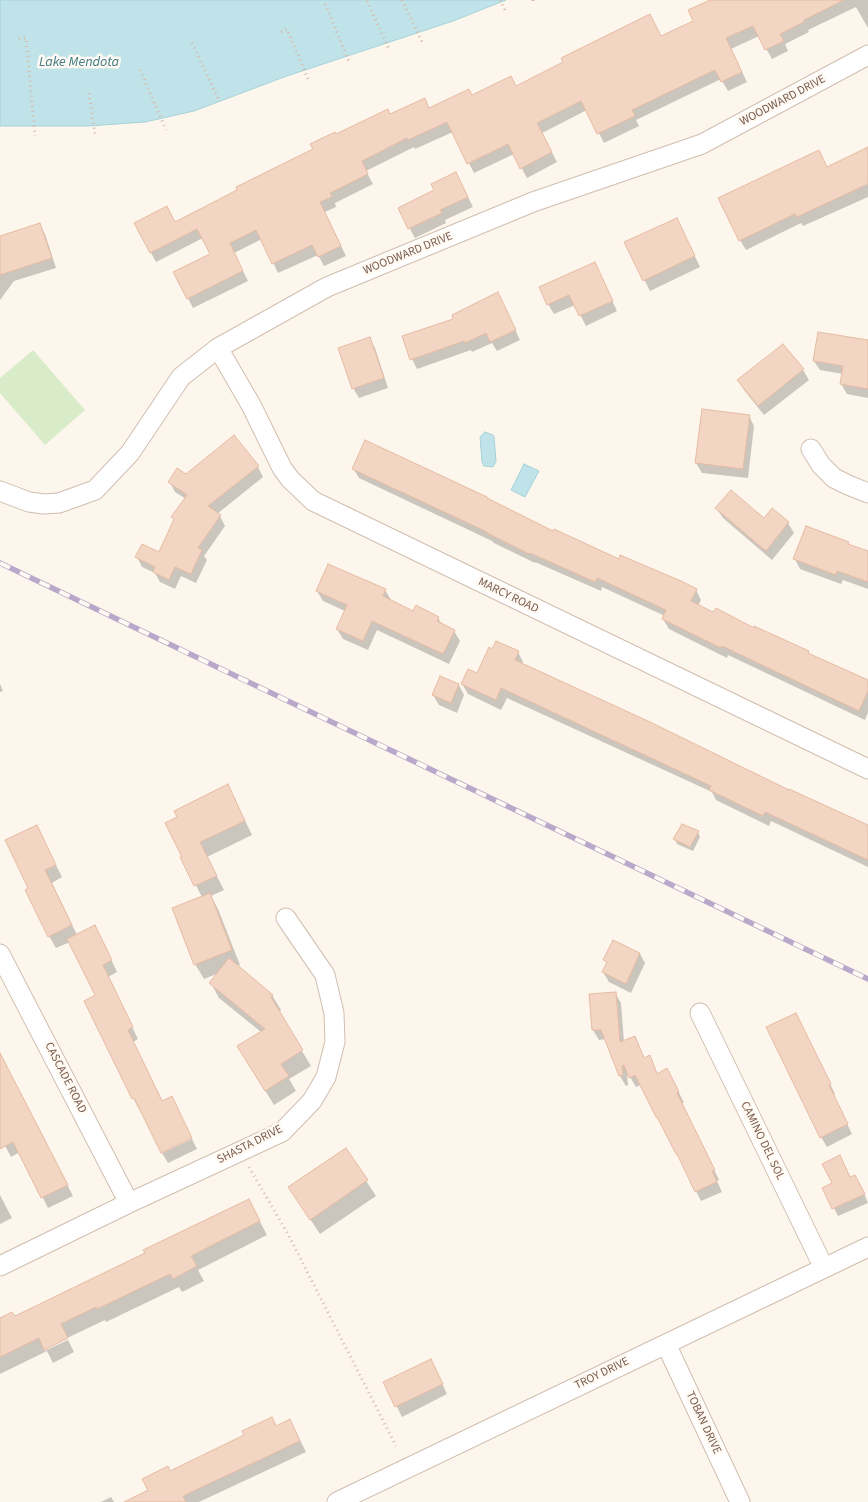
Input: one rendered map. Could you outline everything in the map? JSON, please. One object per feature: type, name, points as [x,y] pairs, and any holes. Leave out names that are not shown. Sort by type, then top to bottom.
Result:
[{"type":"street","name":"WOODWARD DRIVE","points":[[0,491],[29,502],[44,504],[59,503],[95,490],[130,453],[181,377],[218,348],[327,288],[533,202],[702,144],[868,55]]},
{"type":"street","name":"MARCY ROAD","points":[[218,348],[252,405],[282,468],[290,479],[313,501],[866,764]]},
{"type":"street","points":[[811,449],[821,465],[834,478],[868,493]]},
{"type":"street","name":"SHASTA DRIVE","points":[[0,1266],[129,1203],[282,1132],[312,1101],[326,1077],[335,1042],[334,1013],[325,975],[286,918]]},
{"type":"street","name":"CASCADE ROAD","points":[[0,954],[129,1203]]},
{"type":"street","name":"CAMINO DEL SOL","points":[[700,1013],[824,1268]]},
{"type":"street","name":"TROY DRIVE","points":[[337,1502],[868,1247]]},
{"type":"street","name":"TOBAN DRIVE","points":[[666,1344],[740,1502]]},
{"type":"path","points":[[402,0],[422,42]]},
{"type":"path","points":[[500,0],[506,12]]},
{"type":"path","points":[[368,1],[390,51]]},
{"type":"path","points":[[324,4],[350,64]]},
{"type":"path","points":[[281,32],[287,29],[308,79]]},
{"type":"path","points":[[19,38],[26,38],[35,136]]},
{"type":"path","points":[[192,43],[218,100]]},
{"type":"path","points":[[140,70],[166,130]]},
{"type":"path","points":[[89,93],[94,134]]},
{"type":"path","points":[[240,1151],[289,1236],[396,1446]]},
{"type":"green space","points":[[33,350],[85,410],[45,445],[0,393],[0,378]]},
{"type":"water","name":"Lake Mendota","points":[[0,0],[506,0],[453,21],[284,77],[194,111],[145,122],[88,126],[0,126]]},
{"type":"water","points":[[485,432],[494,437],[496,461],[493,467],[484,466],[482,462],[480,437]]},
{"type":"water","points":[[524,464],[539,471],[525,497],[511,490]]},
{"type":"building","points":[[710,0],[844,0],[780,34],[784,41],[765,50],[753,26],[726,38],[742,72],[721,82],[715,70],[632,110],[635,116],[597,134],[581,101],[537,123],[552,152],[520,169],[508,144],[467,164],[447,122],[408,140],[407,138],[362,161],[368,174],[330,193],[332,197],[320,202],[341,246],[318,257],[312,245],[272,264],[256,230],[230,243],[243,271],[187,299],[173,272],[210,254],[197,229],[150,253],[134,223],[167,206],[175,222],[237,190],[236,187],[313,149],[310,144],[335,132],[336,134],[388,109],[390,114],[425,98],[429,108],[469,89],[472,95],[511,76],[516,86],[563,62],[561,58],[650,14],[661,36],[693,21],[688,10]]},
{"type":"building","points":[[868,147],[868,184],[797,217],[795,214],[739,241],[718,198],[819,150],[827,167]]},
{"type":"building","points":[[456,172],[468,197],[440,210],[442,213],[408,229],[398,208],[434,190],[431,184]]},
{"type":"building","points":[[677,218],[695,256],[643,281],[624,242]]},
{"type":"building","points":[[40,223],[52,258],[0,275],[0,236]]},
{"type":"building","points":[[595,262],[613,301],[579,316],[569,295],[547,305],[539,287]]},
{"type":"building","points":[[498,292],[516,330],[490,342],[486,333],[465,343],[464,341],[410,360],[402,336],[453,319],[452,315]]},
{"type":"building","points":[[818,332],[868,340],[868,389],[840,384],[843,366],[813,361]]},
{"type":"building","points":[[370,337],[384,378],[352,389],[338,348]]},
{"type":"building","points":[[783,344],[804,369],[758,406],[737,380]]},
{"type":"building","points":[[702,409],[750,415],[743,469],[695,463]]},
{"type":"building","points":[[234,435],[259,466],[208,506],[221,515],[198,548],[202,550],[191,574],[175,567],[169,580],[153,572],[155,567],[135,557],[142,544],[159,552],[174,519],[171,517],[187,495],[168,482],[177,468],[186,474]]},
{"type":"building","points":[[365,440],[487,497],[553,531],[554,529],[619,559],[620,555],[681,581],[697,589],[691,601],[713,612],[716,608],[754,628],[754,626],[868,680],[868,691],[859,711],[662,619],[666,610],[597,578],[595,582],[529,554],[487,532],[352,469]]},
{"type":"building","points":[[731,490],[764,518],[772,508],[789,522],[766,551],[715,508]]},
{"type":"building","points":[[806,526],[868,551],[868,582],[837,571],[836,575],[793,559]]},
{"type":"building","points":[[328,564],[386,589],[383,596],[413,611],[416,605],[439,617],[437,621],[455,630],[443,654],[372,621],[363,641],[336,629],[347,605],[316,591]]},
{"type":"building","points":[[496,641],[519,651],[515,660],[650,722],[789,790],[868,825],[868,860],[765,812],[763,816],[709,790],[711,786],[501,688],[496,700],[461,684],[468,669],[477,673],[489,647],[492,649]]},
{"type":"building","points":[[440,676],[459,684],[451,703],[432,695]]},
{"type":"building","points":[[228,784],[245,821],[200,842],[217,876],[194,886],[165,823],[177,817],[174,811]]},
{"type":"building","points":[[682,824],[699,831],[690,847],[673,839]]},
{"type":"building","points":[[37,825],[56,865],[45,870],[72,925],[48,937],[25,890],[28,888],[5,840]]},
{"type":"building","points":[[210,893],[232,950],[194,965],[172,908]]},
{"type":"building","points":[[95,925],[112,960],[103,965],[133,1027],[128,1030],[162,1101],[172,1096],[192,1138],[161,1153],[84,1001],[95,995],[67,939]]},
{"type":"building","points":[[613,940],[640,953],[626,984],[602,972],[607,962],[603,960]]},
{"type":"building","points":[[229,958],[273,995],[271,997],[303,1050],[281,1064],[289,1076],[265,1091],[237,1046],[265,1029],[209,983]]},
{"type":"building","points":[[616,992],[620,1042],[635,1036],[644,1058],[650,1055],[657,1074],[667,1068],[679,1092],[677,1093],[715,1170],[712,1171],[717,1182],[695,1192],[635,1075],[629,1078],[624,1065],[622,1066],[623,1075],[619,1076],[601,1030],[592,1030],[589,994]]},
{"type":"building","points":[[796,1013],[831,1084],[829,1085],[848,1124],[820,1138],[766,1027]]},
{"type":"building","points":[[0,1053],[68,1185],[41,1198],[13,1142],[0,1149]]},
{"type":"building","points":[[346,1148],[368,1180],[310,1220],[288,1187]]},
{"type":"building","points":[[840,1155],[850,1177],[855,1175],[865,1194],[832,1209],[822,1188],[832,1183],[822,1164]]},
{"type":"building","points":[[249,1199],[260,1221],[191,1256],[197,1266],[173,1279],[170,1274],[61,1324],[68,1338],[44,1350],[39,1338],[0,1357],[0,1318],[12,1312],[15,1316],[145,1253],[143,1250]]},
{"type":"building","points":[[431,1359],[443,1384],[395,1407],[383,1382]]},
{"type":"building","points":[[272,1417],[276,1426],[290,1419],[300,1441],[183,1496],[186,1502],[124,1502],[148,1490],[142,1479],[168,1466],[170,1471],[244,1435],[242,1431]]},
{"type":"railway","points":[[0,563],[868,979]]}]
